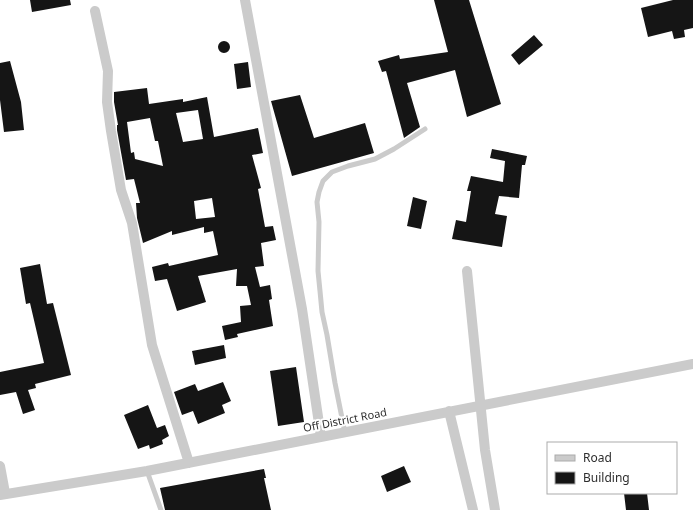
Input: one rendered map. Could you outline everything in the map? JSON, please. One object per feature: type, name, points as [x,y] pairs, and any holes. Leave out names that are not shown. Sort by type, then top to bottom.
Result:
[{"type":"street","points":[[245,0],[302,309],[322,437]]},
{"type":"street","points":[[95,11],[108,71],[107,102],[110,131],[121,190],[132,223],[152,346],[189,463]]},
{"type":"street","points":[[467,271],[485,450],[495,510]]},
{"type":"street","name":"Off District Road","points":[[2,494],[147,471],[693,364]]},
{"type":"street","points":[[449,412],[473,510]]},
{"type":"street","points":[[0,466],[2,494]]},
{"type":"lane","points":[[345,433],[321,305],[318,271],[319,222],[317,202],[319,192],[324,181],[332,172],[375,158],[394,149],[425,130]]},
{"type":"lane","points":[[147,471],[161,510]]},
{"type":"building","points":[[30,0],[70,0],[71,5],[32,12]]},
{"type":"building","points":[[434,0],[469,0],[501,104],[467,117],[455,70],[407,83],[420,127],[404,138],[386,71],[382,72],[378,61],[399,55],[400,59],[448,52]]},
{"type":"building","points":[[673,0],[693,0],[693,28],[684,30],[685,37],[674,39],[672,31],[648,37],[641,8]]},
{"type":"building","points":[[534,35],[543,45],[519,65],[511,55]]},
{"type":"building","points":[[222,41],[226,41],[230,47],[226,53],[222,53],[218,49],[218,45]]},
{"type":"building","points":[[10,61],[21,102],[24,130],[4,132],[0,100],[0,63]]},
{"type":"building","points":[[248,62],[251,87],[237,89],[234,64]]},
{"type":"building","points":[[147,88],[149,104],[183,99],[183,102],[207,97],[214,137],[258,128],[263,153],[252,155],[261,188],[258,189],[265,227],[273,226],[276,240],[261,243],[264,266],[255,267],[260,287],[270,285],[272,299],[269,300],[273,326],[237,334],[238,337],[225,340],[222,326],[241,322],[240,306],[251,305],[247,286],[236,286],[237,269],[198,276],[206,302],[177,311],[167,279],[155,281],[152,267],[168,263],[169,266],[218,255],[213,231],[204,233],[204,227],[172,235],[172,231],[143,243],[137,218],[136,203],[140,203],[134,179],[126,180],[117,130],[118,125],[114,102],[114,92]],"holes":[[[198,110],[203,139],[183,142],[176,113]],[[150,118],[155,141],[158,141],[163,166],[135,159],[134,152],[131,153],[127,122]],[[212,198],[215,217],[196,219],[194,201]]]},
{"type":"building","points":[[300,95],[314,138],[365,123],[374,153],[292,176],[271,101]]},
{"type":"building","points":[[492,149],[527,156],[525,165],[522,165],[519,198],[499,196],[495,214],[507,216],[502,247],[452,239],[456,220],[466,222],[471,191],[467,191],[471,176],[503,182],[505,161],[490,158]]},
{"type":"building","points":[[413,197],[427,201],[421,229],[407,226]]},
{"type":"building","points":[[40,264],[47,304],[53,303],[71,375],[35,384],[36,388],[28,390],[35,410],[23,414],[16,392],[0,395],[0,372],[44,363],[30,303],[26,304],[20,268]]},
{"type":"building","points":[[224,345],[226,358],[195,365],[192,351]]},
{"type":"building","points":[[296,367],[304,422],[278,426],[270,371]]},
{"type":"building","points":[[223,382],[231,401],[222,405],[225,413],[198,424],[193,411],[182,415],[174,392],[195,384],[198,391]]},
{"type":"building","points":[[148,405],[157,428],[165,425],[169,436],[162,440],[163,444],[150,449],[149,445],[138,449],[124,415]]},
{"type":"building","points":[[404,466],[411,482],[387,492],[381,476]]},
{"type":"building","points":[[264,469],[266,478],[264,478],[271,510],[165,510],[160,488]]},
{"type":"building","points":[[624,494],[647,494],[649,510],[626,510]]}]
